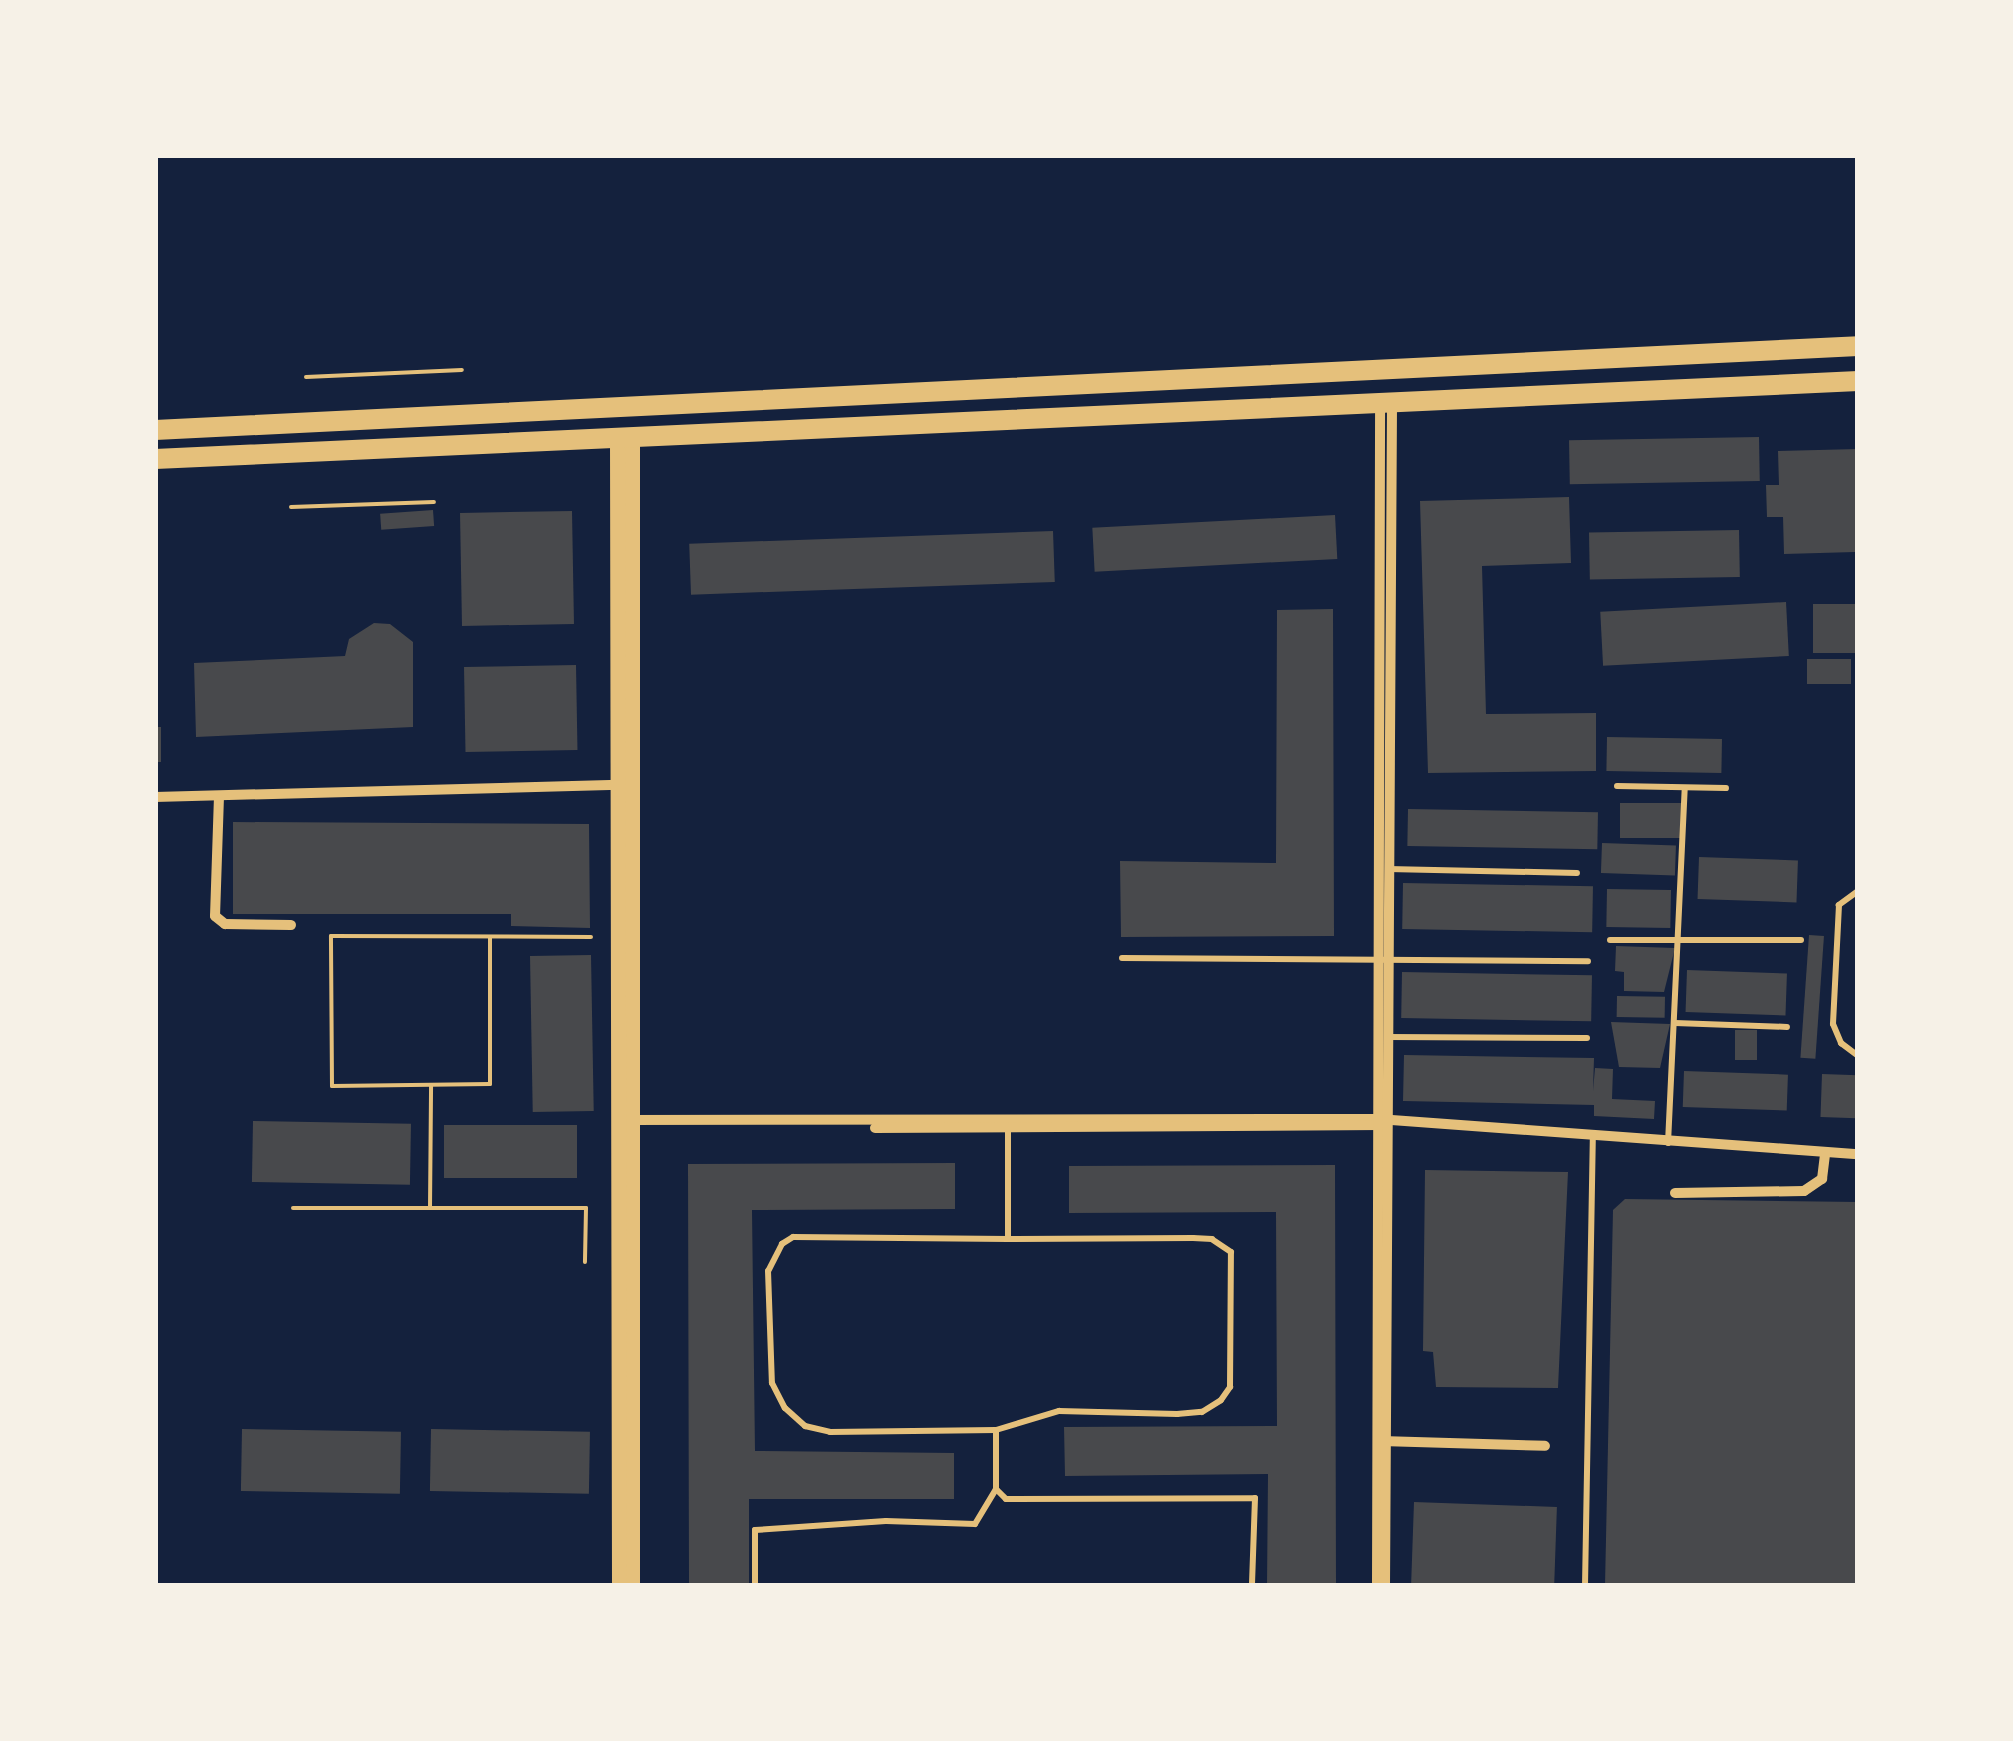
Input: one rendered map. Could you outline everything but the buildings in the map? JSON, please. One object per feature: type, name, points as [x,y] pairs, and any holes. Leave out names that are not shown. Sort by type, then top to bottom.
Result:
[{"type":"main road","points":[[155,430],[1858,346]]},
{"type":"main road","points":[[155,458],[1858,381]]},
{"type":"street","points":[[1386,403],[1382,1123],[1386,1586]]},
{"type":"street","points":[[624,438],[632,1586]]},
{"type":"street","points":[[156,798],[627,786]]},
{"type":"street","points":[[218,796],[215,916],[236,925],[291,925]]},
{"type":"street","points":[[627,1123],[1382,1123],[1858,1154]]},
{"type":"street","points":[[619,1586],[627,1123]]},
{"type":"street","points":[[1674,1193],[1804,1192],[1822,1179],[1826,1153]]},
{"type":"street","points":[[1382,1441],[1545,1446]]},
{"type":"street","points":[[1377,1586],[1382,1441]]},
{"type":"lane","points":[[1618,786],[1726,788]]},
{"type":"lane","points":[[1668,1144],[1685,788]]},
{"type":"lane","points":[[1385,869],[1577,872]]},
{"type":"lane","points":[[1858,891],[1839,904],[1834,1024],[1841,1043],[1858,1056]]},
{"type":"lane","points":[[1610,940],[1801,940]]},
{"type":"lane","points":[[1122,958],[1384,956],[1588,961]]},
{"type":"lane","points":[[1674,1023],[1788,1027]]},
{"type":"lane","points":[[1384,1037],[1586,1038]]},
{"type":"lane","points":[[1008,1125],[1008,1239]]},
{"type":"lane","points":[[1585,1586],[1593,1139]]},
{"type":"lane","points":[[793,1237],[1008,1239],[1192,1238],[1231,1252],[1230,1387],[1202,1412],[1058,1412],[996,1430],[830,1432],[804,1426],[772,1383],[768,1270],[793,1237]]},
{"type":"lane","points":[[754,1586],[755,1530],[886,1520],[975,1524],[996,1489],[996,1430]]},
{"type":"lane","points":[[996,1489],[1006,1498],[1255,1498],[1252,1586]]},
{"type":"path","points":[[306,377],[462,370]]},
{"type":"path","points":[[291,506],[434,502]]},
{"type":"path","points":[[490,936],[490,1084],[332,1086],[330,936],[490,936],[591,937]]},
{"type":"path","points":[[430,1208],[431,1085]]},
{"type":"path","points":[[293,1208],[586,1208],[584,1262]]}]
